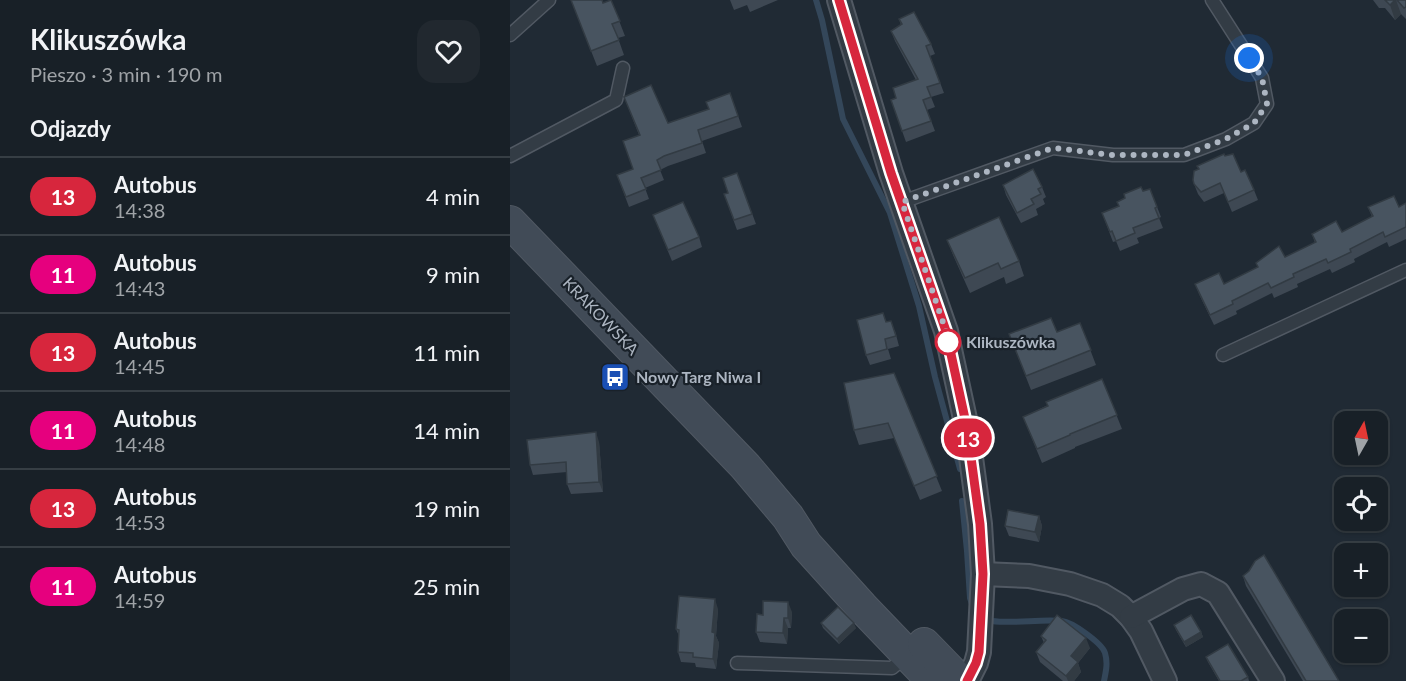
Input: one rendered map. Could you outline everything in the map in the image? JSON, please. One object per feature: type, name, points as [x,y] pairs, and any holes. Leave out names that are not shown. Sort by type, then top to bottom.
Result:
[{"type":"main road","name":"KRAKOWSKA","points":[[510,222],[745,466],[788,517],[806,544],[915,649],[960,681]]},
{"type":"main road","name":"KRAKOWSKA","points":[[915,649],[933,681]]},
{"type":"street","points":[[839,0],[902,202],[946,331],[967,428],[980,524],[983,574],[979,652],[967,681]]},
{"type":"street","points":[[983,574],[1029,576],[1087,589],[1111,600],[1131,617],[1141,631],[1165,681]]},
{"type":"street","points":[[1131,617],[1183,589],[1201,584],[1218,593],[1273,681]]},
{"type":"lane","points":[[510,35],[549,0]]},
{"type":"lane","points":[[902,202],[1053,148],[1113,155],[1184,155],[1226,139],[1254,123],[1267,104],[1262,78],[1212,0]]},
{"type":"lane","points":[[510,156],[616,100],[623,68]]},
{"type":"lane","points":[[1223,355],[1406,270]]},
{"type":"lane","points":[[737,663],[892,668],[915,649]]},
{"type":"building","points":[[571,0],[602,0],[603,3],[611,0],[620,21],[612,24],[619,40],[591,51]]},
{"type":"building","points":[[1385,0],[1395,0],[1390,5]]},
{"type":"building","points":[[1397,0],[1406,0],[1406,7],[1404,8]]},
{"type":"building","points":[[914,12],[931,44],[926,46],[940,83],[927,87],[931,97],[923,100],[931,121],[902,131],[891,100],[896,98],[893,88],[918,79],[891,31],[902,24],[899,19]]},
{"type":"building","points":[[651,85],[668,123],[709,109],[706,102],[730,93],[738,116],[698,130],[702,143],[657,160],[661,170],[641,178],[646,189],[626,197],[617,175],[633,169],[623,141],[640,135],[624,97]]},
{"type":"building","points":[[1224,154],[1225,156],[1233,154],[1241,172],[1245,170],[1254,190],[1228,202],[1220,183],[1201,192],[1193,180],[1194,171],[1199,169],[1197,166]]},
{"type":"building","points":[[1033,169],[1042,187],[1038,189],[1041,194],[1031,199],[1034,204],[1017,213],[1003,185]]},
{"type":"building","points":[[737,173],[752,214],[734,220],[724,194],[728,193],[723,178]]},
{"type":"building","points":[[1141,187],[1143,191],[1150,189],[1159,218],[1133,228],[1135,233],[1116,241],[1102,213],[1119,206],[1117,202],[1125,198],[1124,194]]},
{"type":"building","points":[[1394,196],[1399,207],[1406,203],[1406,227],[1385,237],[1383,232],[1350,249],[1351,252],[1328,263],[1326,259],[1293,274],[1294,277],[1271,288],[1268,283],[1210,315],[1195,284],[1219,273],[1224,284],[1258,267],[1256,263],[1279,246],[1285,257],[1316,242],[1312,234],[1336,221],[1342,232],[1373,216],[1368,207]]},
{"type":"building","points":[[683,202],[699,237],[668,250],[653,215]]},
{"type":"building","points":[[999,217],[1019,261],[1001,269],[998,263],[965,278],[947,240]]},
{"type":"building","points":[[883,313],[886,322],[891,321],[896,336],[885,339],[887,349],[866,355],[857,320]]},
{"type":"building","points":[[1051,318],[1057,332],[1080,323],[1091,350],[1026,376],[1009,334]]},
{"type":"building","points":[[894,373],[937,476],[914,486],[888,423],[854,430],[844,383]]},
{"type":"building","points":[[1102,379],[1117,415],[1037,449],[1023,417],[1048,406],[1046,402]]},
{"type":"building","points":[[596,432],[599,482],[567,484],[566,462],[530,465],[527,440]]},
{"type":"building","points":[[1008,510],[1039,516],[1035,532],[1005,526]]},
{"type":"building","points":[[1264,555],[1339,681],[1306,681],[1243,576],[1255,561]]},
{"type":"building","points":[[679,596],[715,599],[712,632],[715,633],[713,659],[693,657],[693,653],[678,652],[679,630],[676,629]]},
{"type":"building","points":[[763,601],[788,602],[788,618],[784,618],[783,633],[756,632],[757,614],[763,615]]},
{"type":"building","points":[[838,607],[854,623],[837,639],[821,623]]},
{"type":"building","points":[[1057,615],[1086,638],[1071,656],[1078,662],[1066,676],[1036,652],[1046,640],[1041,636]]},
{"type":"building","points":[[1191,615],[1201,632],[1184,642],[1174,625]]},
{"type":"building","points":[[1228,644],[1248,677],[1241,681],[1220,681],[1206,657]]},
{"type":"waterway","name":"Klikuszówka","points":[[816,0],[843,119],[890,213],[919,306],[935,377],[960,469]]},
{"type":"waterway","name":"Klikuszówka","points":[[962,501],[972,604]]},
{"type":"waterway","name":"Klikuszówka","points":[[992,621],[1062,621],[1073,625],[1103,649],[1107,664],[1104,681]]},
{"type":"bus line","name":"13","points":[[839,0],[891,173],[946,331],[967,428],[980,524],[983,574],[979,652],[967,681]]},
{"type":"place","name":"Klikuszówka","points":[[948,342]]},
{"type":"place","name":"Nowy Targ Niwa I","points":[[615,377]]},
{"type":"route","points":[[948,342],[902,202],[1053,148],[1113,155],[1184,155],[1226,139],[1254,123],[1267,104],[1262,78],[1249,58]]}]
